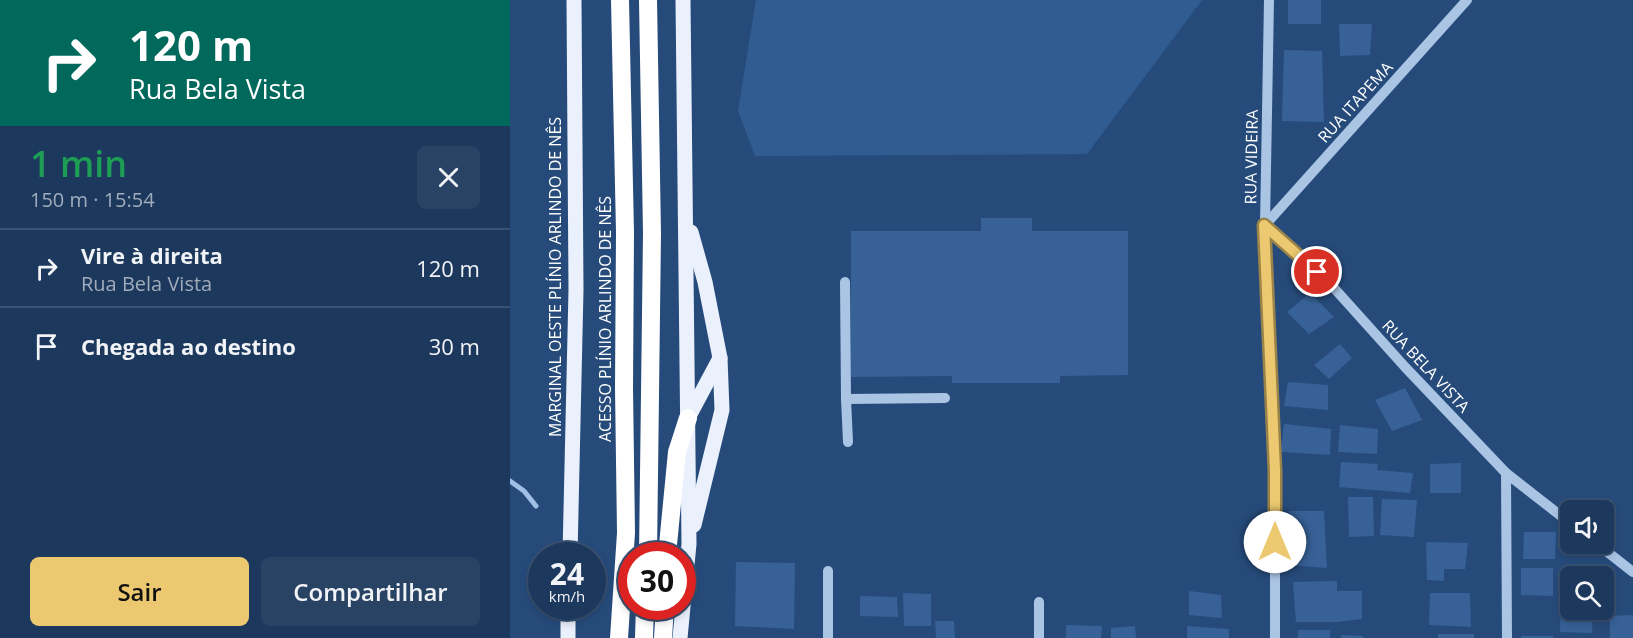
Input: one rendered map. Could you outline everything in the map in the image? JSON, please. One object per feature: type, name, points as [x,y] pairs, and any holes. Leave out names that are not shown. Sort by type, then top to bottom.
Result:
[{"type":"highway","name":"ACESSO PLÍNIO ARLINDO DE NÊS","points":[[619,638],[626,533],[625,232],[620,0]]},
{"type":"highway","points":[[648,0],[652,233],[648,542]]},
{"type":"highway","points":[[668,542],[677,453],[688,418]]},
{"type":"highway","points":[[644,638],[645,620]]},
{"type":"highway","points":[[663,638],[664,620]]},
{"type":"main road","name":"MARGINAL OESTE PLÍNIO ARLINDO DE NÊS","points":[[570,542],[576,290],[574,0]]},
{"type":"main road","points":[[683,0],[689,542]]},
{"type":"main road","points":[[686,212],[705,282],[720,358],[722,410],[689,542]]},
{"type":"main road","points":[[688,418],[720,358]]},
{"type":"main road","points":[[568,620],[568,638]]},
{"type":"main road","points":[[681,638],[683,620]]},
{"type":"street","name":"RUA VIDEIRA","points":[[1269,0],[1264,225],[1275,470],[1275,638]]},
{"type":"street","name":"RUA ITAPEMA","points":[[1264,225],[1467,0]]},
{"type":"street","name":"RUA BELA VISTA","points":[[1264,225],[1334,288],[1506,473],[1560,515]]},
{"type":"street","points":[[845,282],[848,442]]},
{"type":"street","points":[[846,399],[945,398]]},
{"type":"street","points":[[1506,473],[1507,638]]},
{"type":"street","points":[[1610,554],[1633,572]]},
{"type":"street","points":[[828,571],[828,638]]},
{"type":"street","points":[[1039,602],[1039,638]]},
{"type":"shaded area","points":[[756,0],[1202,0],[1087,154],[755,156],[738,111]]},
{"type":"building","points":[[1288,0],[1321,0],[1321,24],[1288,24]]},
{"type":"building","points":[[1339,24],[1372,24],[1370,55],[1340,56]]},
{"type":"building","points":[[1284,50],[1322,51],[1324,122],[1282,121]]},
{"type":"building","points":[[981,218],[1032,218],[1032,231],[1128,231],[1128,375],[1060,376],[1060,383],[952,383],[952,376],[851,377],[851,231],[981,231]]},
{"type":"building","points":[[1310,293],[1334,317],[1309,334],[1287,312]]},
{"type":"building","points":[[1340,344],[1352,358],[1329,379],[1314,365]]},
{"type":"building","points":[[1288,382],[1328,385],[1328,410],[1284,406]]},
{"type":"building","points":[[1405,388],[1422,420],[1392,431],[1375,400]]},
{"type":"building","points":[[1284,424],[1331,429],[1330,455],[1281,452]]},
{"type":"building","points":[[1340,425],[1378,429],[1377,454],[1338,452]]},
{"type":"building","points":[[1341,462],[1378,464],[1377,470],[1413,473],[1410,493],[1339,487]]},
{"type":"building","points":[[1461,463],[1461,493],[1430,493],[1430,464]]},
{"type":"building","points":[[1348,497],[1373,497],[1374,536],[1349,537]]},
{"type":"building","points":[[1382,499],[1417,500],[1414,537],[1380,535]]},
{"type":"building","points":[[1289,511],[1324,511],[1327,568],[1287,565]]},
{"type":"building","points":[[1524,532],[1556,532],[1555,559],[1523,559]]},
{"type":"building","points":[[1426,542],[1468,543],[1465,569],[1444,569],[1444,581],[1427,580]]},
{"type":"building","points":[[736,562],[795,563],[794,629],[735,626]]},
{"type":"building","points":[[1521,568],[1553,568],[1553,596],[1521,595]]},
{"type":"building","points":[[1337,581],[1337,591],[1362,591],[1362,619],[1337,622],[1296,622],[1293,582]]},
{"type":"building","points":[[1189,591],[1221,595],[1222,618],[1189,615]]},
{"type":"building","points":[[903,593],[931,594],[931,626],[904,626]]},
{"type":"building","points":[[1430,593],[1470,593],[1471,627],[1429,625]]},
{"type":"building","points":[[860,596],[897,597],[898,617],[860,616]]},
{"type":"building","points":[[1633,615],[1633,638],[1610,638],[1610,620],[1614,620],[1614,616]]},
{"type":"building","points":[[1560,620],[1593,620],[1592,633],[1560,632]]},
{"type":"building","points":[[935,621],[954,621],[955,638],[936,638]]},
{"type":"building","points":[[1066,625],[1102,626],[1101,638],[1066,638]]},
{"type":"building","points":[[1135,626],[1136,638],[1111,638],[1111,628]]},
{"type":"building","points":[[1187,626],[1229,629],[1229,638],[1187,638]]},
{"type":"building","points":[[1298,630],[1330,630],[1330,638],[1298,638]]},
{"type":"building","points":[[1438,634],[1474,634],[1474,638],[1438,638]]},
{"type":"building","points":[[1341,635],[1363,636],[1363,638],[1341,638]]},
{"type":"building","points":[[1521,636],[1553,636],[1553,638],[1521,638]]},
{"type":"waterway","points":[[510,481],[524,491],[536,506]]},
{"type":"route","points":[[1275,542],[1275,470],[1264,225],[1317,272]]}]
